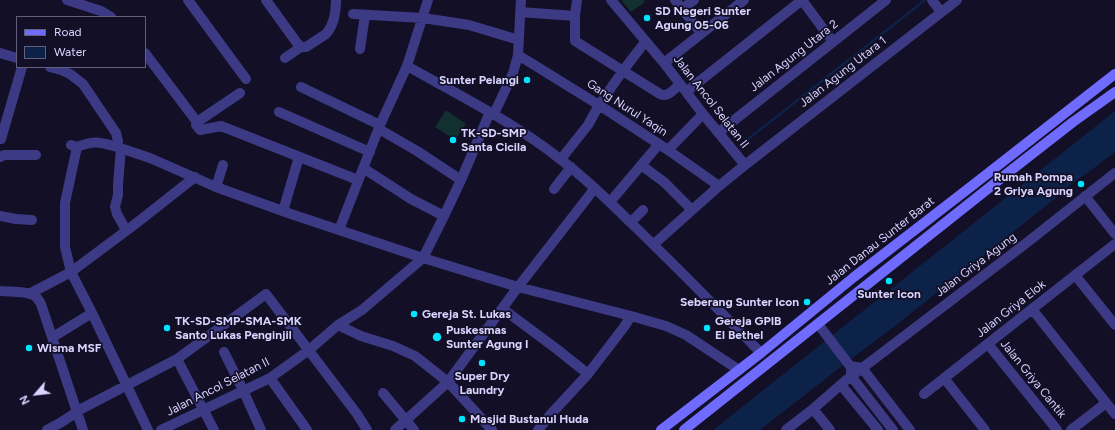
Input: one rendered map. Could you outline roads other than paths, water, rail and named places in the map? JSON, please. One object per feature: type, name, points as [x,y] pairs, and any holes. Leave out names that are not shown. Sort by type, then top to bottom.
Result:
[{"type":"main road","name":"Jalan Danau Sunter Barat","points":[[661,430],[761,353],[854,277],[1115,74]]},
{"type":"main road","points":[[684,430],[974,199],[1073,122],[1115,92]]},
{"type":"main road","points":[[967,190],[974,199]]},
{"type":"street","points":[[67,0],[101,11],[109,16]]},
{"type":"street","points":[[188,0],[246,79]]},
{"type":"street","points":[[266,0],[301,47]]},
{"type":"street","points":[[285,58],[301,47],[306,47],[326,34],[331,27],[336,10],[336,0]]},
{"type":"street","points":[[339,230],[379,127],[407,66],[428,0]]},
{"type":"street","name":"Jalan Ancol Selatan II","points":[[161,430],[270,378],[309,350],[338,324],[362,310],[423,258],[462,180],[492,113],[513,73],[518,55],[521,0]]},
{"type":"street","points":[[577,0],[575,16],[575,41],[622,72],[663,96],[667,95],[680,84]]},
{"type":"street","name":"Jalan Ancol Selatan II","points":[[611,0],[664,63],[718,133],[745,165],[654,244]]},
{"type":"street","points":[[675,0],[701,33]]},
{"type":"street","points":[[682,9],[694,0]]},
{"type":"street","points":[[664,63],[744,0]]},
{"type":"street","points":[[686,92],[802,0],[833,42]]},
{"type":"street","name":"Jalan Agung Utara 2","points":[[718,133],[886,0]]},
{"type":"street","name":"Jalan Agung Utara 1","points":[[745,165],[937,6],[957,0]]},
{"type":"street","points":[[520,12],[575,16]]},
{"type":"street","points":[[353,14],[423,18],[469,25],[519,40]]},
{"type":"street","points":[[360,49],[365,15]]},
{"type":"street","points":[[561,159],[588,125],[622,72],[645,42]]},
{"type":"street","points":[[0,53],[16,58]]},
{"type":"street","points":[[146,54],[197,122],[197,127],[200,130],[221,126],[358,180]]},
{"type":"street","name":"Gang Nurul Yaqin","points":[[518,55],[600,105],[720,186]]},
{"type":"street","points":[[407,66],[492,113],[561,159],[595,188],[654,244],[761,353]]},
{"type":"street","points":[[1,139],[22,68]]},
{"type":"street","points":[[54,68],[70,74],[83,84],[116,133],[118,145],[118,195],[115,207],[117,214],[126,230]]},
{"type":"street","points":[[301,87],[379,127],[462,180]]},
{"type":"street","points":[[197,122],[240,93]]},
{"type":"street","points":[[279,112],[370,152]]},
{"type":"street","points":[[668,150],[703,114]]},
{"type":"street","points":[[148,430],[92,313],[70,272],[65,246],[65,203],[74,146],[96,142],[118,145],[216,187],[423,258],[518,287],[666,326],[686,335],[739,370]]},
{"type":"street","points":[[610,202],[659,144]]},
{"type":"street","points":[[0,157],[4,155],[36,155]]},
{"type":"street","points":[[283,211],[299,157]]},
{"type":"street","points":[[216,187],[223,164]]},
{"type":"street","points":[[641,164],[664,182],[692,210]]},
{"type":"street","points":[[554,189],[570,167]]},
{"type":"street","points":[[363,168],[411,199],[444,216]]},
{"type":"street","name":"Jalan Griya Agung","points":[[786,430],[813,409],[841,384],[850,368],[862,368],[1029,241],[1115,173]]},
{"type":"street","points":[[29,294],[70,272],[195,177]]},
{"type":"street","points":[[395,430],[448,382],[518,287],[595,188]]},
{"type":"street","points":[[1085,196],[1115,234]]},
{"type":"street","points":[[631,222],[643,210]]},
{"type":"street","points":[[0,216],[32,220]]},
{"type":"street","name":"Jalan Griya Elok","points":[[924,394],[1115,244]]},
{"type":"street","points":[[1075,275],[1115,325]]},
{"type":"street","points":[[0,292],[29,294],[34,295],[38,299],[41,304],[83,430]]},
{"type":"street","points":[[47,430],[76,412],[177,359],[266,294],[368,430]]},
{"type":"street","points":[[1032,308],[1115,414]]},
{"type":"street","points":[[503,309],[588,374]]},
{"type":"street","points":[[52,337],[92,313]]},
{"type":"street","points":[[538,430],[588,374],[631,316]]},
{"type":"street","points":[[338,324],[361,336],[415,356],[448,382],[492,430]]},
{"type":"street","points":[[818,324],[894,430]]},
{"type":"street","name":"Jalan Griya Cantik","points":[[988,344],[1057,430]]},
{"type":"street","points":[[224,352],[261,430]]},
{"type":"street","points":[[177,359],[214,430]]},
{"type":"street","points":[[862,368],[910,430]]},
{"type":"street","points":[[270,378],[307,430]]},
{"type":"street","points":[[944,378],[985,430]]},
{"type":"street","points":[[841,384],[878,430]]},
{"type":"street","points":[[383,393],[414,430]]},
{"type":"street","points":[[1071,430],[1106,403]]},
{"type":"street","points":[[813,409],[830,430]]},
{"type":"water","points":[[1115,111],[1115,152],[1059,193],[1057,197],[895,326],[760,430],[713,430]]},
{"type":"waterway","points":[[743,143],[925,0]]},
{"type":"place","name":"SD Negeri Sunter Agung 05-06","points":[[647,18]]},
{"type":"place","name":"Sunter Pelangi","points":[[527,80]]},
{"type":"place","name":"TK-SD-SMP Santa Cicila","points":[[453,140]]},
{"type":"place","name":"Rumah Pompa 2 Griya Agung","points":[[1081,184]]},
{"type":"place","name":"Sunter Icon","points":[[889,281]]},
{"type":"place","name":"Seberang Sunter Icon","points":[[807,302]]},
{"type":"place","name":"Gereja St. Lukas","points":[[414,314]]},
{"type":"place","name":"TK-SD-SMP-SMA-SMK Santo Lukas Penginjil","points":[[167,328]]},
{"type":"place","name":"Gereja GPIB El Bethel","points":[[707,328]]},
{"type":"place","name":"Puskesmas Sunter Agung I","points":[[437,337]]},
{"type":"place","name":"Wisma MSF","points":[[29,348]]},
{"type":"place","name":"Super Dry Laundry","points":[[482,363]]},
{"type":"place","name":"Masjid Bustanul Huda","points":[[462,419]]}]
